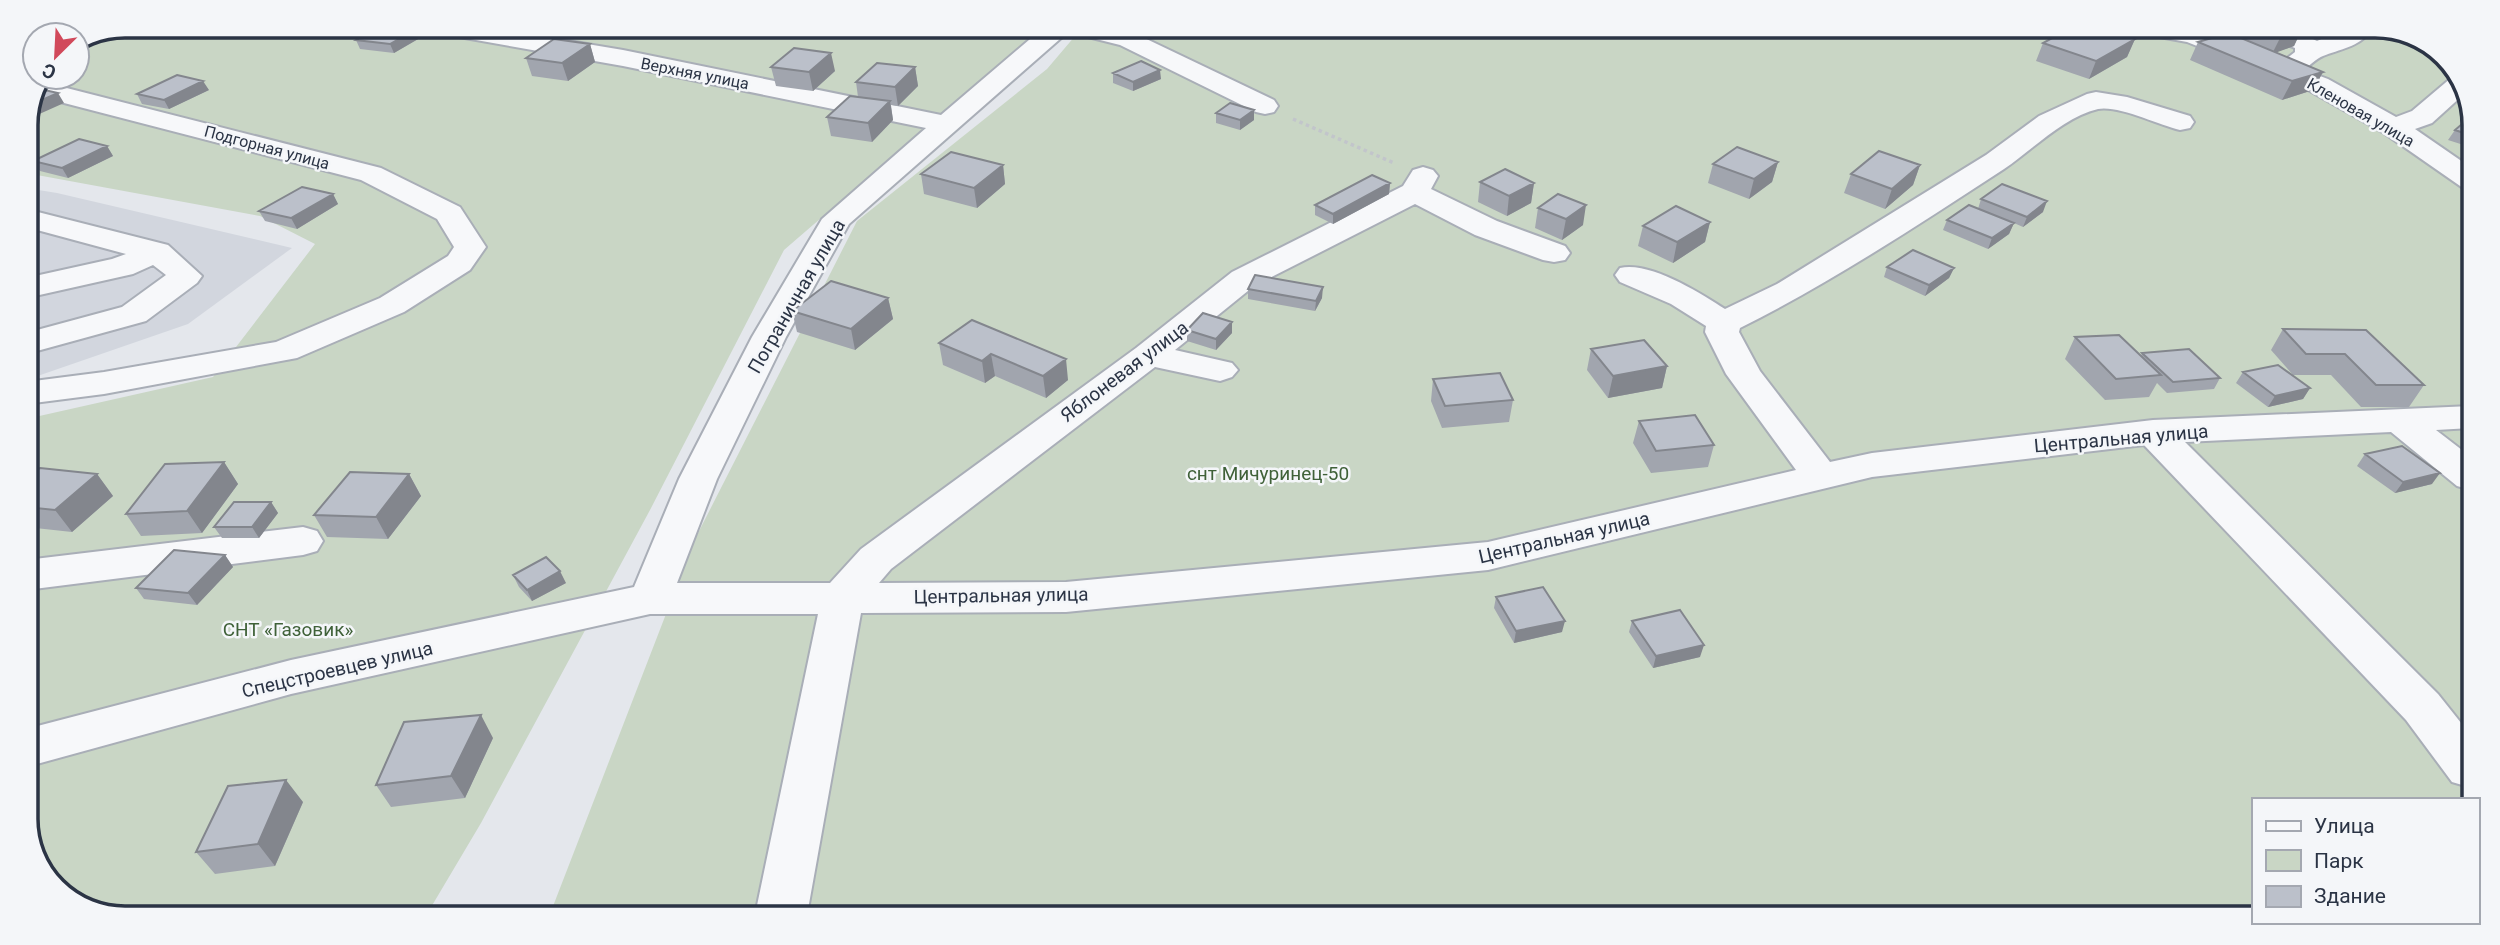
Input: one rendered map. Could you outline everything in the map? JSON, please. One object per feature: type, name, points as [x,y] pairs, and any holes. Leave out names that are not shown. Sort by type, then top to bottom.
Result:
[{"type":"street","name":"Верхняя улица","points":[[506,38],[623,58],[947,124]]},
{"type":"street","name":"Пограничная улица","points":[[650,599],[704,467],[769,337],[837,219],[1047,38]]},
{"type":"street","points":[[1143,38],[1265,106]]},
{"type":"street","name":"Кленовая улица","points":[[2198,38],[2319,85],[2394,127],[2461,174]]},
{"type":"street","points":[[2285,72],[2308,55],[2307,44],[2291,38]]},
{"type":"street","points":[[2307,48],[2327,48],[2346,38]]},
{"type":"street","points":[[2394,127],[2422,117],[2454,89]]},
{"type":"street","name":"Подгорная улица","points":[[38,391],[104,383],[285,351],[392,305],[459,263],[470,247],[449,213],[371,174],[48,91]]},
{"type":"street","points":[[1724,323],[1788,291],[1996,161],[2049,122],[2096,100],[2127,105],[2180,122]]},
{"type":"street","points":[[1419,184],[1486,228],[1554,253]]},
{"type":"street","name":"Яблоневая улица","points":[[843,596],[876,559],[1148,355],[1243,279],[1419,184]]},
{"type":"street","points":[[38,223],[157,252],[186,276],[134,314],[38,341]]},
{"type":"street","points":[[38,285],[122,267],[157,252]]},
{"type":"street","points":[[1631,275],[1683,297],[1724,323]]},
{"type":"street","points":[[1724,323],[1722,332],[1744,374],[1821,477]]},
{"type":"street","points":[[1148,355],[1220,370]]},
{"type":"street","name":"Центральная улица","points":[[650,599],[1066,597],[1488,556],[1872,465],[2153,432],[2461,417]]},
{"type":"street","points":[[2398,419],[2461,469]]},
{"type":"street","points":[[2153,432],[2422,707],[2462,759]]},
{"type":"street","points":[[39,573],[303,541]]},
{"type":"street","points":[[783,906],[843,596]]},
{"type":"street","name":"Спецстроевцев улица","points":[[39,745],[290,677],[650,599]]},
{"type":"path","points":[[1265,106],[1419,184]]},
{"type":"shaded area","points":[[38,190],[292,248],[188,324],[38,376]]},
{"type":"green space","name":"СНТ «Газовик»","points":[[125,38],[1028,38],[784,250],[650,510],[481,823],[432,906],[114,906],[97,902],[77,892],[56,873],[47,858],[39,825],[38,416],[213,377],[315,244],[260,216],[38,175],[38,125],[45,92],[91,91],[91,46]]},
{"type":"green space","name":"снт Мичуринец-50","points":[[1073,38],[2375,38],[2403,43],[2418,50],[2444,72],[2459,103],[2461,120],[2462,798],[2252,798],[2252,906],[553,906],[695,539],[857,221],[1047,69]]},
{"type":"building","points":[[360,38],[401,38],[390,44],[356,40]]},
{"type":"building","points":[[2052,38],[2135,39],[2096,61],[2043,43]]},
{"type":"building","points":[[2212,38],[2241,38],[2323,72],[2292,81],[2198,42]]},
{"type":"building","points":[[554,39],[590,44],[562,63],[526,58]]},
{"type":"building","points":[[794,48],[831,53],[809,72],[771,67]]},
{"type":"building","points":[[1141,61],[1160,70],[1133,82],[1113,73]]},
{"type":"building","points":[[877,63],[915,67],[895,87],[856,82]]},
{"type":"building","points":[[177,75],[203,81],[164,100],[137,94]]},
{"type":"building","points":[[46,91],[58,93],[43,100]]},
{"type":"building","points":[[850,96],[890,101],[868,123],[827,117]]},
{"type":"building","points":[[1230,103],[1254,110],[1240,120],[1216,113]]},
{"type":"building","points":[[79,139],[107,146],[62,168],[38,162],[38,159]]},
{"type":"building","points":[[1737,147],[1778,162],[1754,179],[1713,164]]},
{"type":"building","points":[[1879,151],[1920,165],[1892,189],[1851,174]]},
{"type":"building","points":[[951,152],[1003,165],[974,188],[921,174]]},
{"type":"building","points":[[1505,169],[1534,183],[1509,196],[1480,182]]},
{"type":"building","points":[[1372,175],[1390,183],[1333,214],[1315,205]]},
{"type":"building","points":[[2002,184],[2047,201],[2027,217],[1981,199]]},
{"type":"building","points":[[302,187],[333,194],[291,218],[259,211]]},
{"type":"building","points":[[1558,194],[1586,205],[1566,219],[1538,208]]},
{"type":"building","points":[[1969,205],[2014,223],[1992,238],[1947,220]]},
{"type":"building","points":[[1676,206],[1710,222],[1677,242],[1643,226]]},
{"type":"building","points":[[1913,250],[1954,268],[1929,285],[1887,267]]},
{"type":"building","points":[[1255,275],[1323,287],[1316,301],[1248,289]]},
{"type":"building","points":[[831,281],[888,298],[851,329],[792,311]]},
{"type":"building","points":[[1203,313],[1232,322],[1216,339],[1187,330]]},
{"type":"building","points":[[972,320],[1066,359],[1043,376],[991,354],[982,361],[939,343]]},
{"type":"building","points":[[2283,329],[2366,330],[2424,385],[2376,385],[2345,354],[2306,354]]},
{"type":"building","points":[[2119,335],[2161,375],[2116,379],[2075,337]]},
{"type":"building","points":[[1644,340],[1667,366],[1613,376],[1591,349]]},
{"type":"building","points":[[2189,349],[2220,378],[2173,382],[2142,353]]},
{"type":"building","points":[[2278,365],[2310,388],[2275,396],[2243,372]]},
{"type":"building","points":[[1500,373],[1513,400],[1445,406],[1433,379]]},
{"type":"building","points":[[1695,415],[1714,445],[1656,451],[1639,421]]},
{"type":"building","points":[[2402,446],[2440,473],[2403,482],[2365,454]]},
{"type":"building","points":[[224,462],[187,511],[126,514],[165,464]]},
{"type":"building","points":[[38,469],[97,474],[55,510],[39,508]]},
{"type":"building","points":[[350,472],[409,474],[376,517],[314,515]]},
{"type":"building","points":[[234,502],[271,502],[252,527],[214,527]]},
{"type":"building","points":[[174,550],[225,555],[188,593],[136,588]]},
{"type":"building","points":[[546,557],[560,571],[527,590],[513,575]]},
{"type":"building","points":[[1543,587],[1565,621],[1516,631],[1496,597]]},
{"type":"building","points":[[1680,610],[1704,645],[1656,656],[1632,621]]},
{"type":"building","points":[[481,715],[451,776],[376,785],[404,722]]},
{"type":"building","points":[[286,780],[258,844],[196,852],[228,786]]}]
